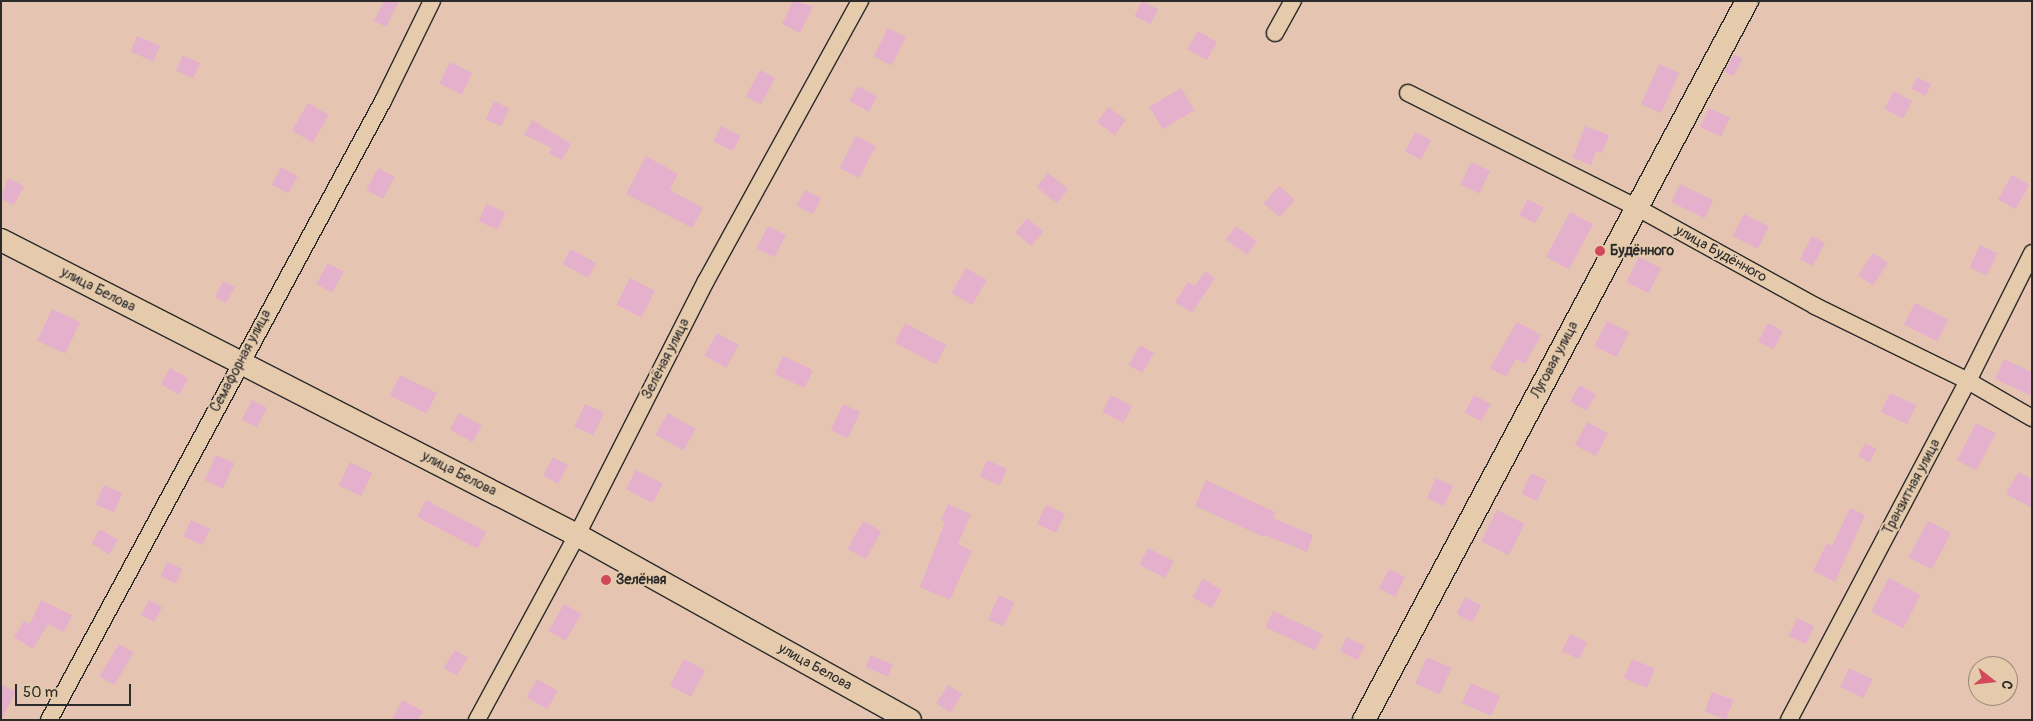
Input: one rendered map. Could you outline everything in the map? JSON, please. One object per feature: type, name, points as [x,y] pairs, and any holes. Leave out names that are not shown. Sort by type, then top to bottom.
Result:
[{"type":"street","name":"Семафорная улица","points":[[49,720],[240,363],[383,102],[432,1]]},
{"type":"street","name":"Зелёная улица","points":[[477,720],[578,535],[706,280],[860,1]]},
{"type":"street","points":[[1274,34],[1293,1]]},
{"type":"street","name":"Луговая улица","points":[[1364,720],[1747,1]]},
{"type":"street","name":"улица Будённого","points":[[1408,93],[1636,207],[1815,306],[1968,381],[2032,418]]},
{"type":"street","name":"улица Белова","points":[[1,240],[578,535],[910,720]]},
{"type":"street","name":"Транзитная улица","points":[[1788,720],[1968,381],[2032,253]]},
{"type":"building","points":[[384,1],[399,1],[386,27],[374,21]]},
{"type":"building","points":[[793,1],[813,6],[800,33],[782,24]]},
{"type":"building","points":[[1142,1],[1158,9],[1150,24],[1134,16]]},
{"type":"building","points":[[888,28],[906,37],[891,66],[873,57]]},
{"type":"building","points":[[1198,31],[1217,42],[1207,60],[1188,49]]},
{"type":"building","points":[[137,36],[160,46],[153,61],[130,52]]},
{"type":"building","points":[[1734,54],[1743,59],[1733,76],[1724,71]]},
{"type":"building","points":[[183,55],[200,63],[193,78],[176,70]]},
{"type":"building","points":[[450,62],[472,73],[462,95],[439,84]]},
{"type":"building","points":[[1659,64],[1679,73],[1661,113],[1641,104]]},
{"type":"building","points":[[760,70],[775,78],[761,104],[746,96]]},
{"type":"building","points":[[1917,77],[1931,84],[1925,96],[1911,89]]},
{"type":"building","points":[[858,86],[877,97],[869,112],[850,101]]},
{"type":"building","points":[[1181,88],[1194,110],[1163,129],[1149,107]]},
{"type":"building","points":[[1894,91],[1912,101],[1903,119],[1884,108]]},
{"type":"building","points":[[494,101],[509,108],[501,126],[486,119]]},
{"type":"building","points":[[308,103],[329,115],[313,143],[292,131]]},
{"type":"building","points":[[1108,107],[1126,120],[1115,135],[1097,122]]},
{"type":"building","points":[[1709,108],[1730,118],[1721,137],[1700,127]]},
{"type":"building","points":[[532,120],[571,144],[562,160],[549,153],[552,148],[524,135]]},
{"type":"building","points":[[721,126],[741,136],[733,151],[713,141]]},
{"type":"building","points":[[1585,126],[1609,135],[1602,153],[1596,151],[1591,165],[1573,158]]},
{"type":"building","points":[[1415,132],[1431,140],[1421,160],[1405,152]]},
{"type":"building","points":[[856,136],[876,146],[859,178],[840,168]]},
{"type":"building","points":[[646,156],[678,174],[670,190],[703,208],[692,228],[626,194]]},
{"type":"building","points":[[1471,162],[1490,171],[1479,194],[1460,185]]},
{"type":"building","points":[[281,167],[298,176],[288,194],[272,185]]},
{"type":"building","points":[[378,168],[395,177],[383,199],[366,190]]},
{"type":"building","points":[[1048,173],[1068,189],[1057,203],[1037,187]]},
{"type":"building","points":[[2012,175],[2029,185],[2015,209],[1998,199]]},
{"type":"building","points":[[8,178],[24,186],[14,205],[1,199]]},
{"type":"building","points":[[1680,184],[1713,200],[1704,218],[1671,202]]},
{"type":"building","points":[[1279,186],[1295,200],[1280,217],[1264,203]]},
{"type":"building","points":[[805,190],[821,198],[813,214],[797,206]]},
{"type":"building","points":[[1528,199],[1544,208],[1535,223],[1519,215]]},
{"type":"building","points":[[486,204],[505,212],[498,230],[479,221]]},
{"type":"building","points":[[1570,212],[1593,224],[1569,269],[1546,257]]},
{"type":"building","points":[[1744,214],[1769,227],[1758,249],[1733,236]]},
{"type":"building","points":[[1027,218],[1043,231],[1031,246],[1015,233]]},
{"type":"building","points":[[768,226],[786,235],[774,257],[757,248]]},
{"type":"building","points":[[1236,226],[1257,241],[1247,255],[1226,240]]},
{"type":"building","points":[[1812,236],[1825,243],[1813,266],[1800,259]]},
{"type":"building","points":[[1980,245],[1997,253],[1987,276],[1969,268]]},
{"type":"building","points":[[571,249],[596,263],[588,278],[563,264]]},
{"type":"building","points":[[1873,253],[1888,263],[1873,285],[1858,275]]},
{"type":"building","points":[[1639,257],[1661,268],[1649,293],[1626,282]]},
{"type":"building","points":[[328,263],[344,272],[332,293],[316,284]]},
{"type":"building","points":[[966,268],[987,280],[972,305],[952,293]]},
{"type":"building","points":[[1205,271],[1215,278],[1192,313],[1175,302],[1188,282],[1195,286]]},
{"type":"building","points":[[630,278],[655,291],[641,317],[616,305]]},
{"type":"building","points":[[223,281],[235,287],[226,303],[215,297]]},
{"type":"building","points":[[1915,303],[1948,320],[1937,341],[1904,324]]},
{"type":"building","points":[[52,309],[80,322],[65,354],[37,341]]},
{"type":"building","points":[[1607,321],[1629,332],[1617,357],[1594,346]]},
{"type":"building","points":[[1517,322],[1541,335],[1525,364],[1516,359],[1506,377],[1490,368]]},
{"type":"building","points":[[905,323],[946,345],[936,364],[895,342]]},
{"type":"building","points":[[1768,323],[1783,331],[1773,350],[1758,342]]},
{"type":"building","points":[[717,333],[739,345],[726,368],[704,356]]},
{"type":"building","points":[[1140,345],[1154,353],[1142,373],[1128,365]]},
{"type":"building","points":[[783,356],[813,370],[804,388],[775,374]]},
{"type":"building","points":[[2004,359],[2032,372],[2032,396],[1995,379]]},
{"type":"building","points":[[170,368],[188,378],[179,395],[161,385]]},
{"type":"building","points":[[400,375],[437,393],[427,414],[390,396]]},
{"type":"building","points":[[1579,385],[1596,394],[1587,411],[1570,402]]},
{"type":"building","points":[[1890,393],[1916,405],[1907,424],[1881,412]]},
{"type":"building","points":[[1111,395],[1132,406],[1123,423],[1102,412]]},
{"type":"building","points":[[1474,395],[1491,404],[1481,422],[1465,413]]},
{"type":"building","points":[[252,400],[267,408],[257,427],[242,419]]},
{"type":"building","points":[[585,404],[604,413],[593,436],[574,427]]},
{"type":"building","points":[[843,404],[860,412],[848,438],[831,430]]},
{"type":"building","points":[[459,413],[482,426],[473,442],[450,430]]},
{"type":"building","points":[[668,413],[696,429],[683,451],[656,435]]},
{"type":"building","points":[[1587,422],[1608,433],[1596,456],[1575,445]]},
{"type":"building","points":[[1976,423],[1996,433],[1977,470],[1957,460]]},
{"type":"building","points":[[1865,443],[1877,449],[1870,462],[1858,456]]},
{"type":"building","points":[[216,455],[234,463],[223,489],[205,481]]},
{"type":"building","points":[[553,457],[568,465],[558,484],[543,476]]},
{"type":"building","points":[[987,460],[1007,469],[1000,485],[980,476]]},
{"type":"building","points":[[350,462],[372,473],[361,496],[339,485]]},
{"type":"building","points":[[636,470],[663,484],[653,503],[626,490]]},
{"type":"building","points":[[2018,472],[2032,479],[2032,508],[2006,494]]},
{"type":"building","points":[[1531,473],[1547,480],[1537,501],[1522,494]]},
{"type":"building","points":[[1436,478],[1453,486],[1444,506],[1427,498]]},
{"type":"building","points":[[1206,480],[1275,512],[1273,518],[1313,535],[1307,552],[1265,535],[1264,537],[1195,506]]},
{"type":"building","points":[[104,485],[122,493],[114,512],[95,504]]},
{"type":"building","points":[[426,500],[486,532],[477,549],[417,517]]},
{"type":"building","points":[[948,504],[971,514],[958,544],[972,551],[950,600],[920,587],[945,522],[941,520]]},
{"type":"building","points":[[1046,505],[1065,514],[1056,533],[1037,524]]},
{"type":"building","points":[[1850,508],[1865,515],[1835,582],[1813,571],[1827,543],[1832,546]]},
{"type":"building","points":[[1497,510],[1525,524],[1509,555],[1481,541]]},
{"type":"building","points":[[191,520],[210,529],[202,545],[183,536]]},
{"type":"building","points":[[863,521],[881,531],[866,559],[847,549]]},
{"type":"building","points":[[1928,521],[1951,533],[1932,569],[1909,557]]},
{"type":"building","points":[[100,529],[118,540],[109,554],[91,544]]},
{"type":"building","points":[[1148,548],[1174,561],[1165,578],[1139,565]]},
{"type":"building","points":[[167,562],[183,569],[176,584],[160,577]]},
{"type":"building","points":[[1389,569],[1405,577],[1395,597],[1379,589]]},
{"type":"building","points":[[1889,578],[1921,595],[1903,628],[1871,612]]},
{"type":"building","points":[[1203,579],[1222,590],[1212,608],[1192,597]]},
{"type":"building","points":[[999,595],[1015,602],[1004,627],[988,620]]},
{"type":"building","points":[[1465,597],[1481,605],[1472,622],[1456,614]]},
{"type":"building","points":[[41,600],[72,615],[64,632],[48,624],[33,649],[14,637],[24,621],[30,624]]},
{"type":"building","points":[[149,600],[162,607],[154,622],[141,615]]},
{"type":"building","points":[[564,604],[581,614],[566,641],[548,631]]},
{"type":"building","points":[[1273,611],[1323,634],[1315,651],[1265,627]]},
{"type":"building","points":[[1797,618],[1814,626],[1806,644],[1789,636]]},
{"type":"building","points":[[1570,634],[1587,642],[1579,659],[1562,651]]},
{"type":"building","points":[[1347,637],[1365,646],[1358,660],[1340,651]]},
{"type":"building","points":[[119,644],[134,653],[114,685],[99,677]]},
{"type":"building","points":[[455,650],[468,658],[457,676],[444,668]]},
{"type":"building","points":[[871,655],[893,665],[888,677],[866,667]]},
{"type":"building","points":[[1427,657],[1452,668],[1440,694],[1415,683]]},
{"type":"building","points":[[684,659],[705,670],[691,697],[670,685]]},
{"type":"building","points":[[1632,659],[1655,669],[1647,688],[1624,678]]},
{"type":"building","points":[[1849,668],[1873,679],[1864,698],[1840,687]]},
{"type":"building","points":[[537,679],[558,691],[547,709],[526,697]]},
{"type":"building","points":[[1471,683],[1500,696],[1491,716],[1462,703]]},
{"type":"building","points":[[1,684],[16,692],[1,720]]},
{"type":"building","points":[[948,685],[962,694],[950,713],[936,703]]},
{"type":"building","points":[[1712,692],[1734,700],[1726,720],[1705,712]]},
{"type":"building","points":[[402,700],[423,711],[418,720],[392,720]]},
{"type":"place","name":"Будённого","points":[[1600,251]]},
{"type":"place","name":"Зелёная","points":[[606,580]]}]
